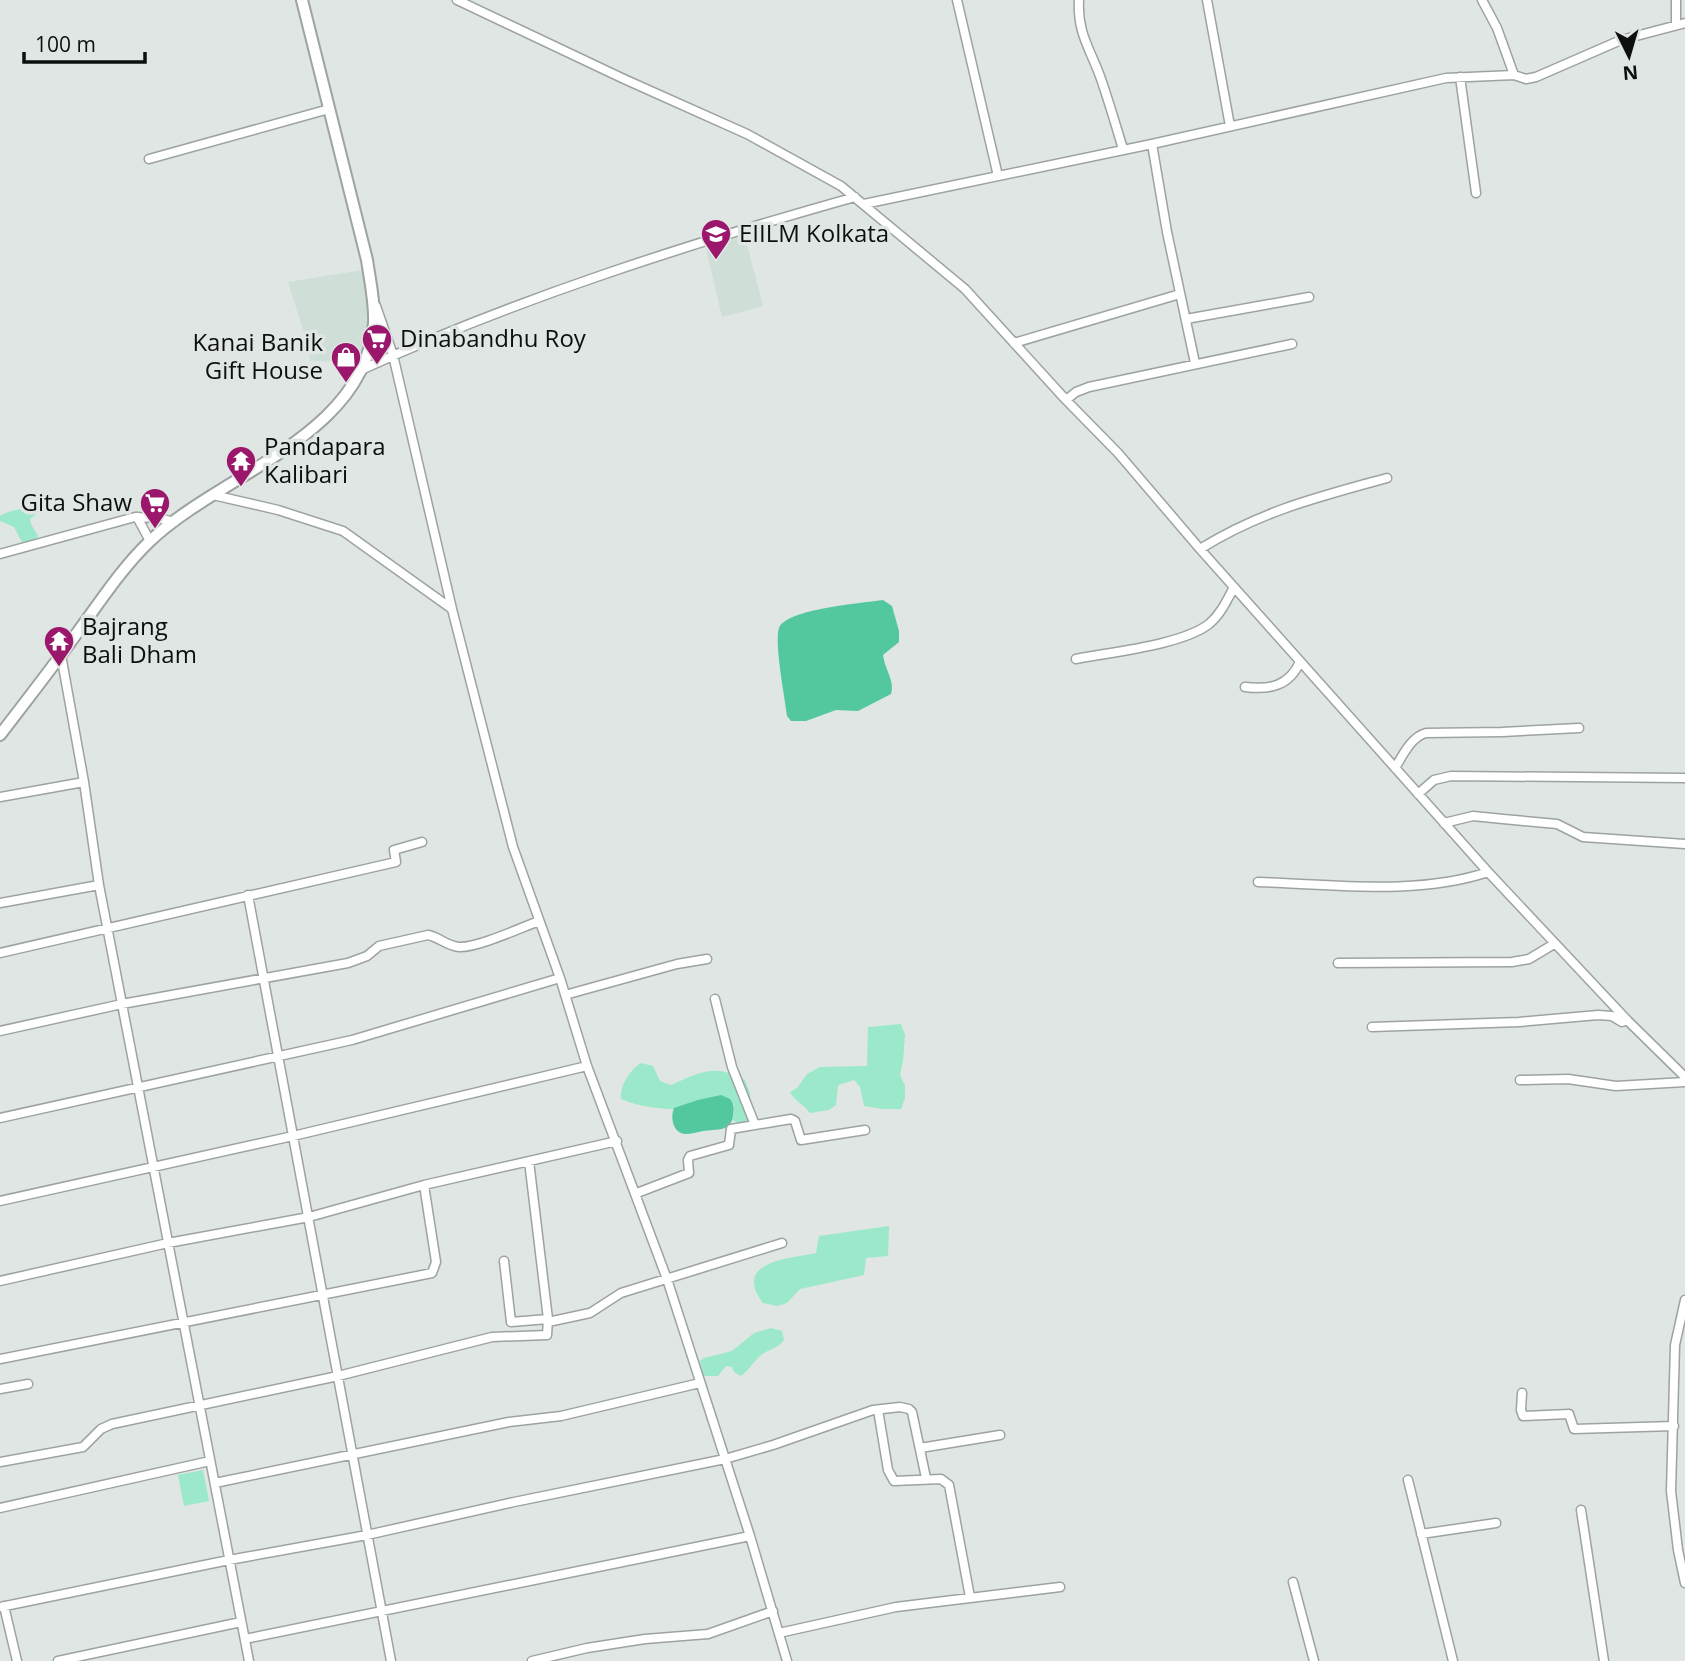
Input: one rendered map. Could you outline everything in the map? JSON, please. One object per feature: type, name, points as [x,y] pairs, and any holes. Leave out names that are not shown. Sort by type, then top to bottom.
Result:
[{"type":"main road","points":[[0,735],[124,569],[150,541],[213,495],[303,436],[332,410],[349,390],[360,370],[370,344],[374,323],[373,298],[367,260],[302,0]]},
{"type":"street","points":[[457,0],[747,134],[841,186],[965,289],[1118,453],[1488,872],[1685,1079]]},
{"type":"street","points":[[957,0],[998,176]]},
{"type":"street","points":[[1079,0],[1082,35],[1102,80],[1123,149]]},
{"type":"street","points":[[1207,0],[1230,126]]},
{"type":"street","points":[[1482,0],[1497,28],[1514,75]]},
{"type":"street","points":[[864,204],[1152,144],[1405,87],[1460,77],[1536,77],[1621,40],[1680,24],[1676,0]]},
{"type":"street","points":[[1460,77],[1476,193]]},
{"type":"street","points":[[149,159],[329,109]]},
{"type":"street","points":[[1152,144],[1167,232],[1195,363]]},
{"type":"street","points":[[360,370],[443,334],[610,273],[779,217],[855,197]]},
{"type":"street","points":[[1014,343],[1180,294]]},
{"type":"street","points":[[1186,319],[1309,297]]},
{"type":"street","points":[[373,298],[393,355],[452,609],[513,847],[560,978],[587,1066],[637,1193],[667,1279],[750,1536],[787,1661]]},
{"type":"street","points":[[1066,400],[1089,387],[1292,344]]},
{"type":"street","points":[[1200,549],[1255,518],[1273,511],[1387,478]]},
{"type":"street","points":[[213,495],[278,510],[343,531],[452,609]]},
{"type":"street","points":[[137,517],[150,541]]},
{"type":"street","points":[[0,554],[137,517],[174,522]]},
{"type":"street","points":[[1079,658],[1162,642],[1198,631],[1222,610],[1234,587]]},
{"type":"street","points":[[61,655],[99,885],[248,1661]]},
{"type":"street","points":[[1245,687],[1259,689],[1281,684],[1291,676],[1300,662]]},
{"type":"street","points":[[1395,768],[1409,746],[1418,736],[1426,733],[1579,728]]},
{"type":"street","points":[[1418,794],[1434,780],[1451,776],[1685,778]]},
{"type":"street","points":[[0,797],[84,782]]},
{"type":"street","points":[[1444,823],[1473,817],[1503,818],[1557,824],[1583,837],[1685,844]]},
{"type":"street","points":[[0,953],[396,862],[394,850],[422,842]]},
{"type":"street","points":[[1258,882],[1417,885],[1449,882],[1488,872]]},
{"type":"street","points":[[0,904],[99,885]]},
{"type":"street","points":[[248,895],[391,1661]]},
{"type":"street","points":[[0,1031],[122,1004],[348,963],[367,956],[379,946],[428,935],[450,945],[470,946],[539,921]]},
{"type":"street","points":[[1338,963],[1511,962],[1529,959],[1554,944]]},
{"type":"street","points":[[565,995],[677,964],[707,959]]},
{"type":"street","points":[[0,1118],[352,1040],[560,978]]},
{"type":"street","points":[[715,999],[732,1067],[755,1125]]},
{"type":"street","points":[[1372,1027],[1598,1015],[1627,1020]]},
{"type":"street","points":[[0,1201],[293,1136],[587,1066]]},
{"type":"street","points":[[1520,1080],[1568,1079],[1616,1086],[1685,1079]]},
{"type":"street","points":[[637,1193],[686,1174],[690,1171],[690,1156],[727,1146],[732,1141],[730,1130],[793,1119],[801,1140],[864,1130]]},
{"type":"street","points":[[0,1282],[168,1243],[309,1217],[424,1185],[617,1141]]},
{"type":"street","points":[[0,1462],[83,1447],[101,1429],[112,1424],[338,1376],[492,1338],[547,1335],[548,1320],[529,1161]]},
{"type":"street","points":[[0,1359],[432,1273],[436,1262],[424,1185]]},
{"type":"street","points":[[504,1261],[511,1322],[548,1320],[590,1313],[621,1293],[782,1242]]},
{"type":"street","points":[[1685,1300],[1675,1345],[1671,1491],[1685,1583]]},
{"type":"street","points":[[215,1483],[523,1419],[561,1416],[701,1383]]},
{"type":"street","points":[[0,1390],[28,1384]]},
{"type":"street","points":[[1522,1393],[1523,1416],[1569,1414],[1574,1429],[1674,1426]]},
{"type":"street","points":[[878,1409],[890,1476],[898,1482],[926,1478],[941,1479],[949,1485],[970,1597]]},
{"type":"street","points":[[17,1661],[2,1606],[367,1535],[725,1458],[754,1451],[878,1409],[909,1409],[914,1418],[926,1478]]},
{"type":"street","points":[[920,1448],[1000,1435]]},
{"type":"street","points":[[0,1508],[210,1461]]},
{"type":"street","points":[[1408,1480],[1453,1661]]},
{"type":"street","points":[[1581,1510],[1604,1661]]},
{"type":"street","points":[[1421,1534],[1496,1523]]},
{"type":"street","points":[[245,1639],[750,1536]]},
{"type":"street","points":[[1293,1583],[1314,1661]]},
{"type":"street","points":[[779,1633],[896,1607],[1060,1587]]},
{"type":"street","points":[[532,1661],[560,1658],[645,1639],[708,1634],[773,1611]]},
{"type":"street","points":[[58,1661],[242,1622]]},
{"type":"shaded area","points":[[744,233],[763,306],[722,317],[706,248]]},
{"type":"shaded area","points":[[363,270],[367,335],[359,362],[310,361],[308,345],[288,282]]},
{"type":"shaded area","points":[[46,501],[49,503],[47,506],[30,519],[38,536],[35,541],[22,542],[14,527],[0,521],[0,516],[5,513]]},
{"type":"shaded area","points":[[883,600],[892,606],[899,631],[899,642],[883,655],[892,685],[891,694],[858,711],[836,710],[806,721],[791,721],[787,716],[780,671],[779,628],[795,616],[843,605]]},
{"type":"shaded area","points":[[901,1024],[905,1035],[900,1075],[905,1086],[905,1098],[901,1109],[864,1106],[860,1087],[854,1080],[838,1085],[836,1105],[829,1110],[810,1113],[790,1092],[797,1088],[807,1074],[820,1067],[867,1066],[868,1027]]},
{"type":"shaded area","points":[[641,1063],[653,1066],[660,1081],[671,1085],[708,1071],[725,1072],[745,1080],[750,1093],[751,1121],[738,1123],[733,1120],[734,1104],[691,1109],[662,1108],[621,1099],[626,1078]]},
{"type":"shaded area","points":[[721,1095],[730,1099],[733,1106],[732,1120],[726,1127],[686,1134],[675,1128],[672,1116],[674,1108]]},
{"type":"shaded area","points":[[889,1226],[888,1256],[866,1258],[864,1275],[800,1289],[787,1303],[777,1306],[763,1303],[755,1289],[754,1278],[759,1270],[779,1260],[816,1253],[819,1236]]},
{"type":"shaded area","points":[[771,1328],[782,1331],[784,1340],[761,1355],[741,1376],[734,1372],[732,1367],[726,1366],[718,1376],[703,1374],[700,1361],[704,1358],[732,1351],[754,1333]]},
{"type":"shaded area","points":[[203,1470],[209,1501],[184,1506],[178,1475]]},
{"type":"place","name":"EIILM Kolkata","points":[[716,261]]},
{"type":"place","name":"Dinabandhu Roy","points":[[377,366]]},
{"type":"place","name":"Kanai Banik Gift House","points":[[346,384]]},
{"type":"place","name":"Pandapara Kalibari","points":[[241,488]]},
{"type":"place","name":"Gita Shaw","points":[[155,530]]},
{"type":"place","name":"Bajrang Bali Dham","points":[[59,668]]}]
